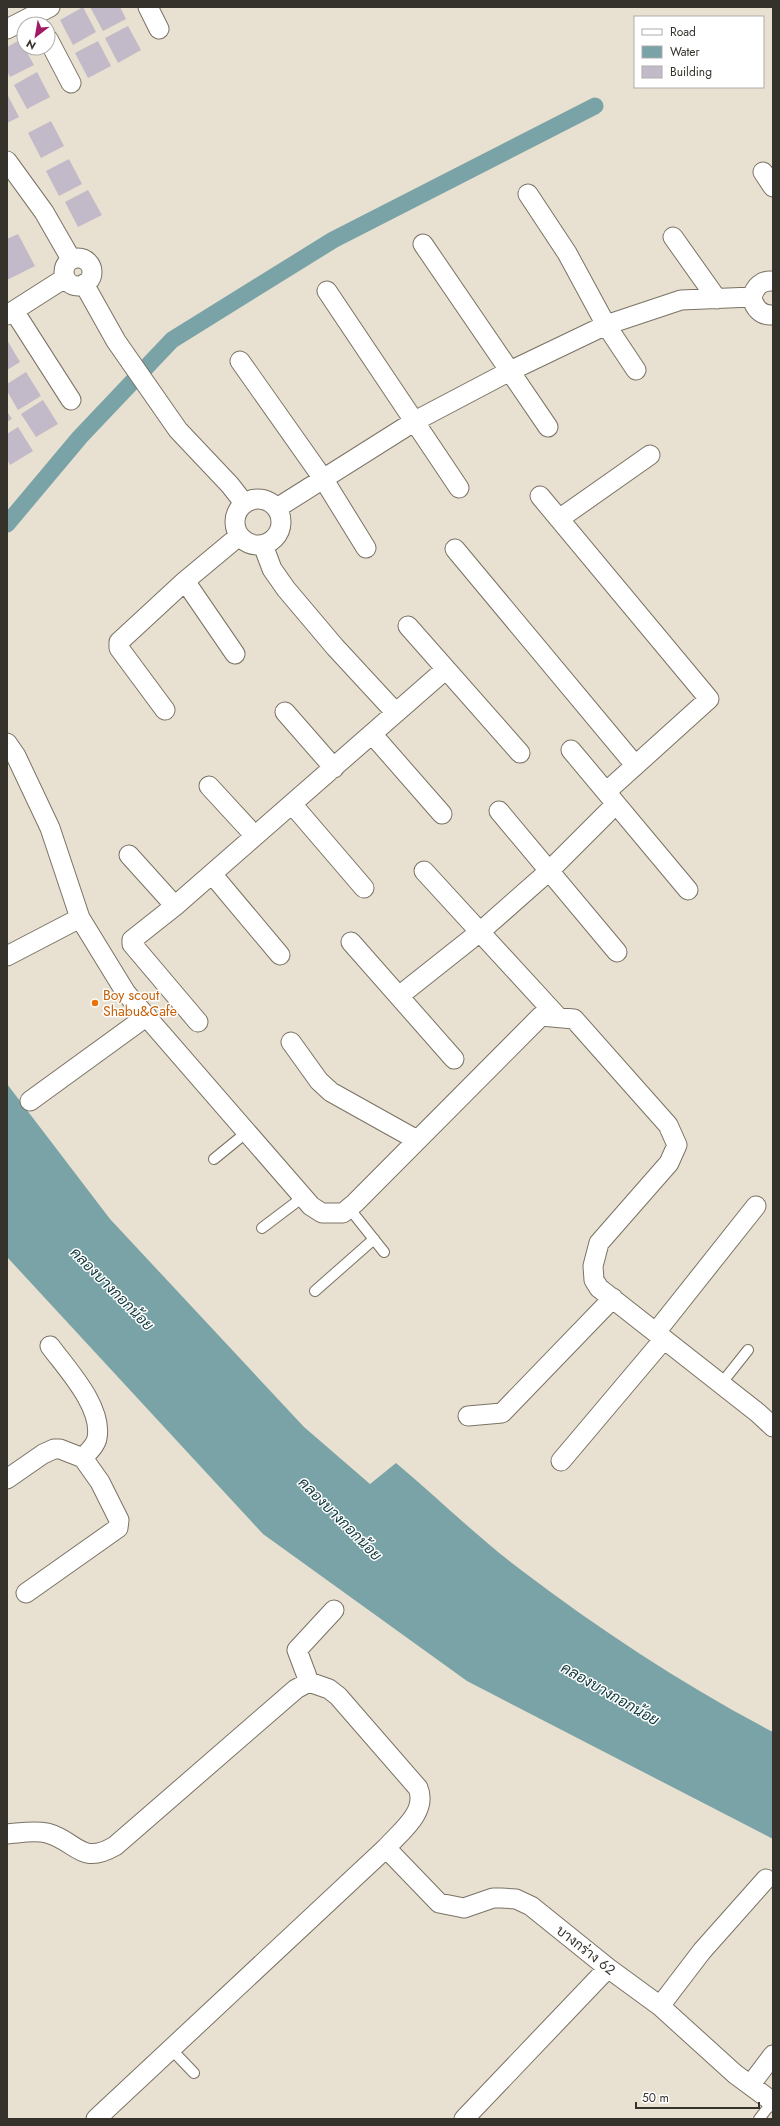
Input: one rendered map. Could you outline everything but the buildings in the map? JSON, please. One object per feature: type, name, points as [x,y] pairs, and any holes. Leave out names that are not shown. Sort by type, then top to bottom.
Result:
[{"type":"street","points":[[148,7],[160,30]]},
{"type":"street","points":[[7,30],[39,13]]},
{"type":"street","points":[[56,54],[71,83]]},
{"type":"street","points":[[7,161],[44,212],[71,260]]},
{"type":"street","points":[[528,194],[567,253],[606,325],[636,370]]},
{"type":"street","points":[[673,237],[717,298]]},
{"type":"street","points":[[423,244],[548,427]]},
{"type":"street","points":[[82,259],[90,266],[91,276],[84,284],[74,285],[65,278],[65,268],[71,260],[82,259]]},
{"type":"street","points":[[65,278],[10,313],[71,400]]},
{"type":"street","points":[[773,281],[764,282],[758,285],[752,297],[757,310],[762,314],[773,315]]},
{"type":"street","points":[[84,284],[119,344],[178,430],[230,485],[244,503]]},
{"type":"street","points":[[327,291],[459,488]]},
{"type":"street","points":[[277,508],[324,480],[415,421],[510,371],[606,325],[681,300],[752,297]]},
{"type":"street","points":[[240,361],[324,480],[366,548]]},
{"type":"street","points":[[559,519],[650,455]]},
{"type":"street","points":[[399,996],[481,931],[549,871],[611,798],[635,765],[710,699],[540,496]]},
{"type":"street","points":[[252,499],[261,499],[270,502],[277,508],[281,526],[278,534],[271,541],[263,545],[254,545],[245,542],[238,536],[234,518],[238,509],[244,503],[252,499]]},
{"type":"street","points":[[165,710],[119,648],[119,642],[185,581],[238,536]]},
{"type":"street","points":[[263,545],[272,569],[286,589],[335,647],[396,713]]},
{"type":"street","points":[[455,549],[635,765]]},
{"type":"street","points":[[185,581],[235,654]]},
{"type":"street","points":[[408,626],[520,753]]},
{"type":"street","points":[[198,1022],[131,942],[212,874],[446,669]]},
{"type":"street","points":[[285,712],[334,768]]},
{"type":"street","points":[[372,734],[442,814]]},
{"type":"street","points":[[7,743],[16,756],[50,828],[80,918],[126,993],[311,1206],[322,1213],[343,1213],[349,1208],[541,1016],[574,1019],[668,1124],[677,1145],[669,1163],[600,1243],[593,1266],[594,1280],[599,1288],[758,1413],[773,1427]]},
{"type":"street","points":[[571,750],[688,890]]},
{"type":"street","points":[[209,786],[255,836]]},
{"type":"street","points":[[292,804],[364,888]]},
{"type":"street","points":[[499,811],[617,952]]},
{"type":"street","points":[[129,855],[175,906]]},
{"type":"street","points":[[424,871],[481,931],[558,1017]]},
{"type":"street","points":[[212,874],[280,955]]},
{"type":"street","points":[[7,956],[80,918]]},
{"type":"street","points":[[350,942],[454,1059]]},
{"type":"street","points":[[30,1101],[147,1016]]},
{"type":"street","points":[[291,1042],[319,1081],[331,1092],[417,1140]]},
{"type":"street","points":[[562,1460],[660,1336],[756,1206]]},
{"type":"street","points":[[468,1416],[502,1413],[613,1298]]},
{"type":"street","points":[[50,1346],[92,1404],[98,1437],[96,1443],[83,1458]]},
{"type":"street","points":[[7,1479],[43,1454],[54,1449],[60,1449],[83,1458],[100,1482],[119,1520],[119,1525],[112,1532],[26,1593]]},
{"type":"street","points":[[309,1682],[297,1650],[334,1610]]},
{"type":"street","points":[[7,1834],[33,1832],[48,1834],[85,1854],[102,1854],[115,1846],[296,1688],[309,1682],[329,1689],[338,1696],[418,1788],[421,1802],[418,1812],[386,1848],[96,2119]]},
{"type":"street","name":"บางกร่าง 62","points":[[386,1848],[439,1902],[464,1908],[493,1898],[516,1899],[531,1906],[608,1968],[660,2006],[736,2074],[773,2102]]},
{"type":"street","points":[[660,2006],[702,1951],[766,1879]]},
{"type":"street","points":[[464,2119],[538,2044],[608,1968]]},
{"type":"street","points":[[751,2084],[773,2055]]},
{"type":"lane","points":[[214,1158],[247,1132]]},
{"type":"lane","points":[[262,1228],[303,1197]]},
{"type":"lane","points":[[349,1208],[384,1252]]},
{"type":"lane","points":[[315,1291],[374,1239]]},
{"type":"lane","points":[[721,1384],[748,1350]]},
{"type":"lane","points":[[171,2049],[194,2073]]},
{"type":"lane","points":[[759,2119],[773,2102]]},
{"type":"water","name":"คลองบางกอกน้อย","points":[[7,1084],[110,1219],[304,1427],[370,1484],[396,1463],[473,1531],[581,1614],[675,1676],[773,1732],[773,1839],[467,1681],[263,1534],[7,1257]]},
{"type":"waterway","points":[[7,524],[80,437],[172,340],[333,240],[595,106]]},
{"type":"place","name":"Boy scout Shabu&Cafe","points":[[95,1003]]}]
